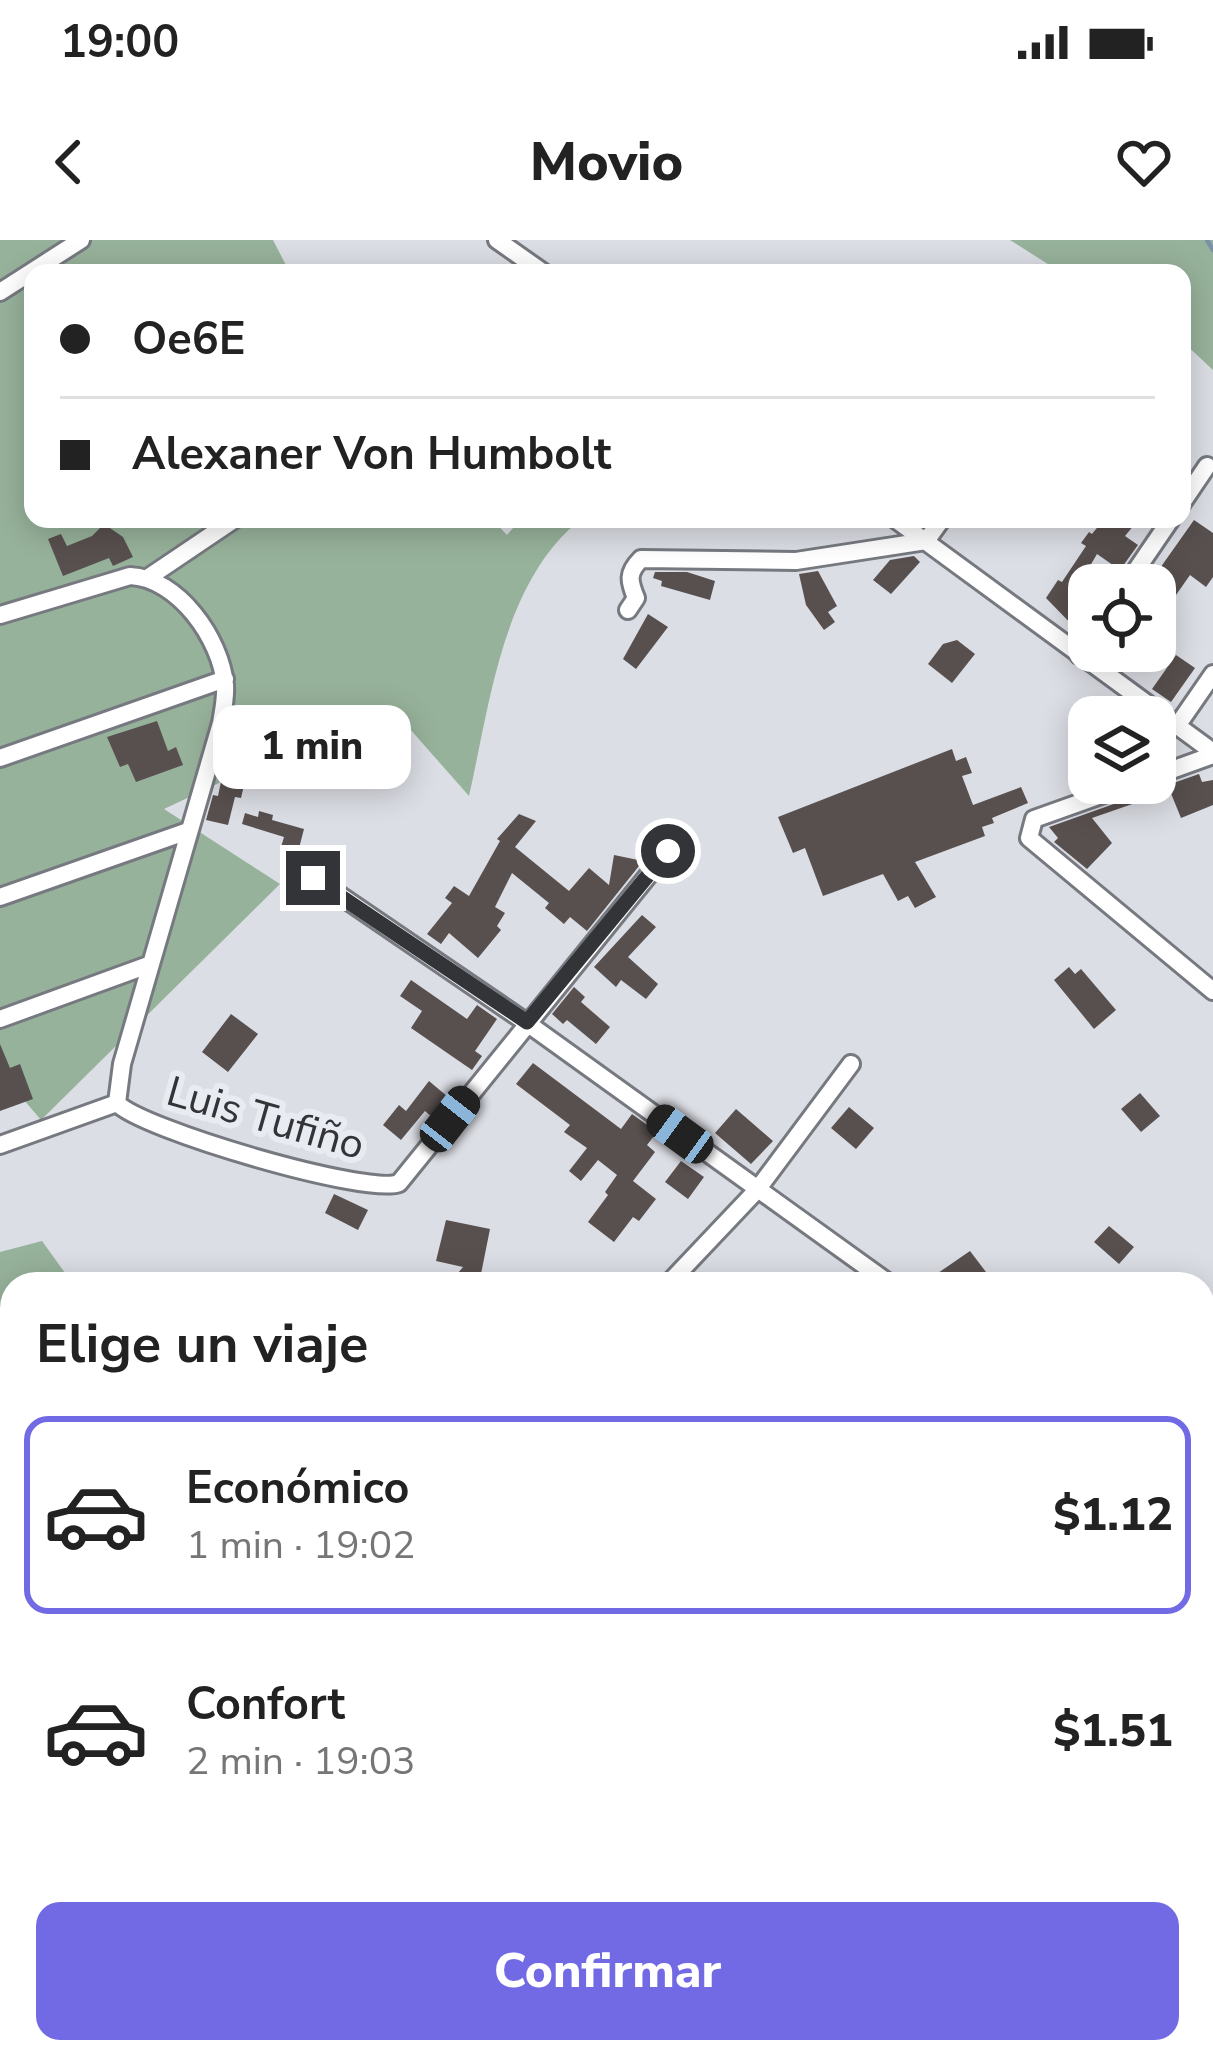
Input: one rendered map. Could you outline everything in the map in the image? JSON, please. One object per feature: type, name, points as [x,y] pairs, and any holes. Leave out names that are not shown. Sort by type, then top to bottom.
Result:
[{"type":"street","points":[[44,264],[81,240]]},
{"type":"street","points":[[497,240],[531,264]]},
{"type":"street","points":[[1191,490],[1208,466]]},
{"type":"street","points":[[149,577],[222,528]]},
{"type":"street","points":[[908,528],[1068,636]]},
{"type":"street","points":[[628,610],[636,598],[628,581],[641,560],[796,561],[926,541],[935,528]]},
{"type":"street","points":[[1140,564],[1165,528]]},
{"type":"street","points":[[0,615],[130,576],[149,577],[171,592],[206,629],[224,679],[221,723],[122,1064],[117,1103],[0,1144]]},
{"type":"street","points":[[1113,672],[1213,753]]},
{"type":"street","points":[[1177,726],[1213,674]]},
{"type":"street","points":[[0,758],[224,679]]},
{"type":"street","points":[[1176,768],[1213,753]]},
{"type":"street","points":[[1076,804],[1034,819],[1029,838],[1213,991]]},
{"type":"street","points":[[0,897],[188,831]]},
{"type":"street","points":[[527,1022],[668,851]]},
{"type":"street","points":[[313,878],[527,1022],[873,1272]]},
{"type":"street","points":[[0,1019],[151,964]]},
{"type":"street","name":"Luis Tufiño","points":[[117,1103],[126,1113],[183,1135],[387,1188],[398,1183],[527,1022]]},
{"type":"street","points":[[679,1272],[757,1190],[851,1064]]},
{"type":"green space","points":[[0,240],[273,240],[285,264],[24,264],[24,528],[500,528],[507,535],[513,528],[572,528],[554,545],[516,610],[493,685],[469,796],[409,728],[343,779],[259,764],[164,809],[280,884],[41,1120],[0,1072]]},
{"type":"green space","points":[[1010,240],[1213,240],[1213,370],[1191,349],[1191,264],[1048,264]]},
{"type":"green space","points":[[42,1241],[64,1272],[0,1272],[0,1252]]},
{"type":"building","points":[[1194,520],[1213,533],[1213,577],[1206,587],[1190,575],[1176,595],[1176,564],[1163,564]]},
{"type":"building","points":[[100,528],[110,528],[123,537],[133,557],[113,566],[109,558],[63,576],[48,539],[61,534],[67,546]]},
{"type":"building","points":[[1132,528],[1125,536],[1138,545],[1124,564],[1111,564],[1097,554],[1091,564],[1074,564],[1089,532]]},
{"type":"building","points":[[914,556],[920,562],[891,594],[873,580],[890,560]]},
{"type":"building","points":[[818,571],[837,606],[828,612],[835,622],[824,630],[806,605],[799,574]]},
{"type":"building","points":[[655,572],[687,572],[715,581],[710,600],[661,586],[662,581],[653,578]]},
{"type":"building","points":[[1068,573],[1068,621],[1046,598],[1058,580],[1062,582]]},
{"type":"building","points":[[648,614],[668,627],[636,669],[623,659]]},
{"type":"building","points":[[957,640],[975,654],[952,683],[928,664],[943,644]]},
{"type":"building","points":[[1176,655],[1195,668],[1175,696],[1162,696],[1152,689],[1164,672],[1176,672]]},
{"type":"building","points":[[157,721],[168,751],[176,747],[183,765],[136,782],[128,764],[120,767],[107,737]]},
{"type":"building","points":[[280,736],[314,747],[307,770],[272,759]]},
{"type":"building","points":[[952,749],[956,761],[966,757],[972,773],[962,776],[973,805],[1021,787],[1028,803],[992,818],[994,823],[982,827],[985,836],[915,862],[936,897],[915,908],[908,896],[898,901],[883,874],[823,896],[805,848],[793,853],[778,817]]},
{"type":"building","points":[[223,772],[246,777],[228,825],[206,820]]},
{"type":"building","points":[[1199,774],[1202,782],[1213,780],[1213,805],[1181,818],[1175,804],[1176,782]]},
{"type":"building","points":[[1114,804],[1132,804],[1092,818],[1112,843],[1087,869],[1054,842],[1058,838],[1049,827]]},
{"type":"building","points":[[259,811],[304,829],[298,852],[281,847],[284,837],[242,824],[245,813],[258,817]]},
{"type":"building","points":[[519,814],[536,821],[515,847],[569,891],[589,868],[609,885],[614,855],[643,861],[587,931],[570,917],[564,924],[545,908],[549,903],[512,873],[495,907],[505,913],[497,926],[501,930],[478,958],[449,933],[441,944],[427,934],[452,903],[445,898],[454,886],[469,896],[497,839]]},
{"type":"building","points":[[642,915],[656,927],[628,957],[658,984],[646,999],[621,980],[616,987],[594,967]]},
{"type":"building","points":[[1069,967],[1075,974],[1081,969],[1116,1010],[1094,1029],[1054,980]]},
{"type":"building","points":[[411,980],[467,1019],[477,1005],[497,1019],[475,1051],[482,1056],[472,1070],[411,1028],[422,1011],[400,996]]},
{"type":"building","points":[[574,987],[585,997],[581,1002],[610,1027],[596,1044],[552,1014]]},
{"type":"building","points":[[231,1014],[258,1034],[228,1072],[202,1052]]},
{"type":"building","points":[[0,1044],[10,1068],[20,1064],[33,1099],[0,1111]]},
{"type":"building","points":[[533,1063],[621,1129],[632,1114],[657,1132],[647,1145],[655,1152],[633,1181],[656,1199],[639,1221],[633,1217],[614,1242],[588,1222],[617,1175],[598,1160],[581,1181],[569,1171],[587,1148],[564,1132],[570,1125],[516,1084]]},
{"type":"building","points":[[429,1081],[448,1097],[432,1117],[425,1111],[401,1140],[383,1125],[399,1105],[406,1111]]},
{"type":"building","points":[[1140,1093],[1160,1116],[1141,1132],[1121,1109]]},
{"type":"building","points":[[849,1107],[874,1128],[856,1149],[831,1128]]},
{"type":"building","points":[[736,1109],[773,1141],[751,1164],[715,1133]]},
{"type":"building","points":[[681,1161],[704,1177],[688,1199],[665,1182]]},
{"type":"building","points":[[334,1194],[368,1210],[358,1230],[325,1213]]},
{"type":"building","points":[[446,1220],[490,1229],[481,1272],[459,1272],[463,1267],[436,1261]]},
{"type":"building","points":[[1109,1226],[1134,1247],[1119,1264],[1094,1242]]},
{"type":"building","points":[[970,1251],[986,1272],[939,1272]]},
{"type":"waterway","points":[[1207,240],[1213,250]]},
{"type":"route","points":[[313,878],[527,1022],[668,851]]}]
